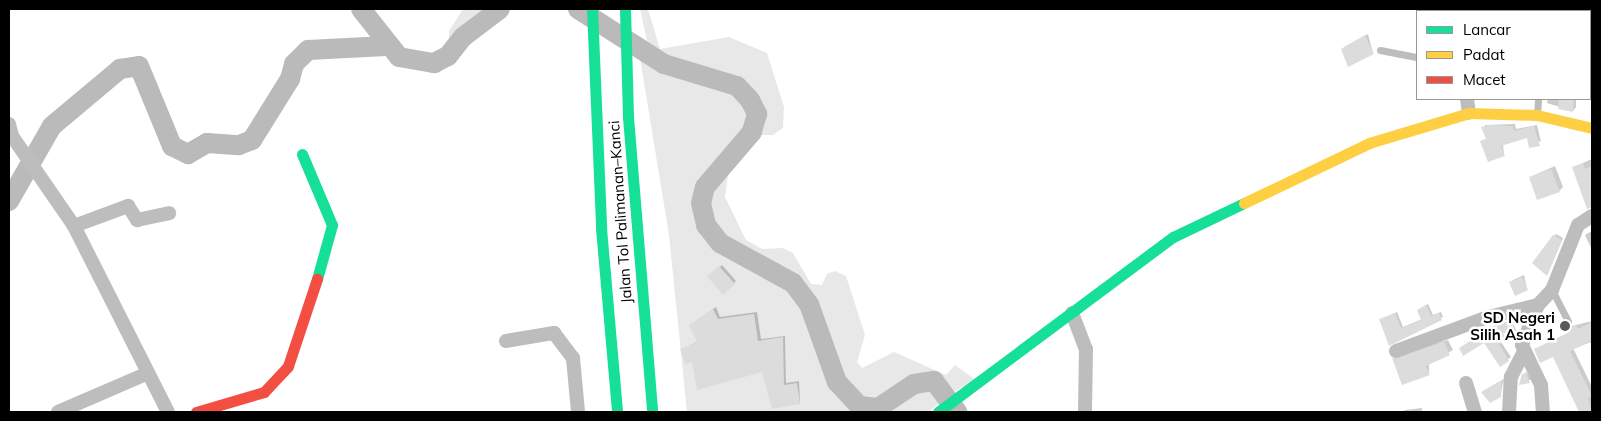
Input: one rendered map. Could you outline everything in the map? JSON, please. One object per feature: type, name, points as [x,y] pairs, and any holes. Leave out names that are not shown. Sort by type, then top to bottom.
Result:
[{"type":"main road","name":"Jalan Tol Palimanan–Kanci","points":[[592,9],[594,68],[617,412]]},
{"type":"main road","name":"Jalan Tol Palimanan–Kanci","points":[[624,9],[628,66],[628,117],[652,412]]},
{"type":"main road","points":[[938,412],[1186,229],[1389,134],[1469,113],[1537,115],[1592,128]]},
{"type":"main road","points":[[196,412],[264,392],[288,366],[302,337],[332,225],[302,154]]},
{"type":"street","points":[[1467,100],[1469,113]]},
{"type":"street","points":[[10,133],[42,176],[74,226],[168,412]]},
{"type":"street","points":[[74,226],[128,206],[137,220],[169,213]]},
{"type":"street","points":[[1509,412],[1511,377],[1522,353],[1538,305],[1552,290],[1576,227],[1592,216]]},
{"type":"street","points":[[1396,351],[1488,316],[1538,305]]},
{"type":"street","points":[[1072,312],[1086,349],[1085,412]]},
{"type":"street","points":[[506,341],[554,333],[572,358],[578,412]]},
{"type":"street","points":[[1522,353],[1538,374],[1543,412]]},
{"type":"street","points":[[58,412],[148,373]]},
{"type":"street","points":[[1466,382],[1475,412]]},
{"type":"lane","points":[[1380,50],[1416,57]]},
{"type":"lane","points":[[1537,115],[1538,100]]},
{"type":"lane","points":[[1552,290],[1568,321]]},
{"type":"shaded area","points":[[463,9],[488,9],[449,45],[449,31]]},
{"type":"shaded area","points":[[640,9],[648,9],[660,49],[729,37],[767,53],[784,107],[783,128],[773,135],[757,135],[762,113],[739,82],[649,50]]},
{"type":"shaded area","points":[[640,58],[734,91],[746,103],[751,115],[748,130],[700,185],[696,203],[701,227],[717,248],[789,287],[805,307],[833,384],[857,410],[874,412],[687,412],[669,235]]},
{"type":"shaded area","points":[[729,168],[725,197],[746,240],[762,249],[783,248],[793,253],[811,284],[822,285],[827,274],[835,271],[846,276],[865,335],[857,362],[862,368],[894,352],[946,375],[955,365],[977,381],[954,391],[936,375],[912,379],[877,402],[862,401],[841,379],[814,302],[796,279],[723,239],[711,223],[706,203],[709,189]]},
{"type":"shaded area","points":[[932,386],[942,400],[929,412],[880,412],[916,388]]},
{"type":"building","points":[[1365,35],[1374,54],[1348,67],[1341,49]]},
{"type":"building","points":[[1559,100],[1574,100],[1573,112],[1558,109]]},
{"type":"building","points":[[1489,125],[1513,126],[1514,131],[1534,126],[1540,146],[1529,148],[1527,138],[1501,146],[1505,156],[1488,162],[1480,141],[1486,139],[1481,127]]},
{"type":"building","points":[[1583,163],[1585,169],[1592,166],[1592,207],[1587,209],[1572,167]]},
{"type":"building","points":[[1551,169],[1560,192],[1537,200],[1529,177]]},
{"type":"building","points":[[1553,235],[1562,240],[1547,276],[1532,263]]},
{"type":"building","points":[[719,266],[735,284],[723,295],[707,276]]},
{"type":"building","points":[[1522,277],[1528,290],[1515,296],[1509,282]]},
{"type":"building","points":[[1426,305],[1431,316],[1439,313],[1442,320],[1389,346],[1379,319],[1395,313],[1401,328],[1421,320],[1417,310]]},
{"type":"building","points":[[713,309],[718,319],[754,314],[758,341],[783,337],[784,385],[797,383],[800,404],[772,409],[762,372],[697,390],[692,362],[686,365],[680,349],[697,342],[689,325]]},
{"type":"building","points":[[1510,321],[1516,336],[1499,344],[1509,361],[1500,367],[1484,343],[1463,356],[1459,348],[1483,333],[1481,329]]},
{"type":"building","points":[[1592,322],[1592,341],[1570,351],[1592,396],[1588,398],[1592,412],[1579,412],[1553,357],[1540,363],[1534,349],[1569,333],[1567,329],[1576,325],[1578,329]]},
{"type":"building","points":[[1444,342],[1450,355],[1426,366],[1430,375],[1402,385],[1392,358]]},
{"type":"building","points":[[1526,373],[1530,383],[1519,385],[1522,374]]},
{"type":"building","points":[[1502,380],[1501,397],[1490,403],[1481,392]]},
{"type":"waterway","points":[[361,9],[399,57],[434,63],[448,56],[463,37],[500,9]]},
{"type":"waterway","points":[[578,9],[664,64],[737,86],[750,100],[757,114],[752,132],[705,187],[701,203],[706,225],[720,243],[793,283],[809,304],[837,382],[859,406],[878,408],[914,384],[934,381],[957,412]]},
{"type":"waterway","points":[[9,201],[52,126],[120,69],[139,66],[172,146],[188,154],[207,143],[239,145],[252,140],[290,79],[294,64],[308,50],[386,46]]},
{"type":"traffic: fast","points":[[592,9],[601,228],[617,412]]},
{"type":"traffic: fast","points":[[625,9],[628,117],[652,412]]},
{"type":"traffic: fast","points":[[302,154],[332,225],[317,279]]},
{"type":"traffic: fast","points":[[938,412],[1173,237],[1244,203]]},
{"type":"traffic: slow","points":[[1244,203],[1369,143],[1469,113],[1537,115],[1592,128]]},
{"type":"traffic: jam","points":[[196,412],[264,392],[288,366],[317,279]]},
{"type":"place","name":"SD Negeri Silih Asah 1","points":[[1565,326]]}]
